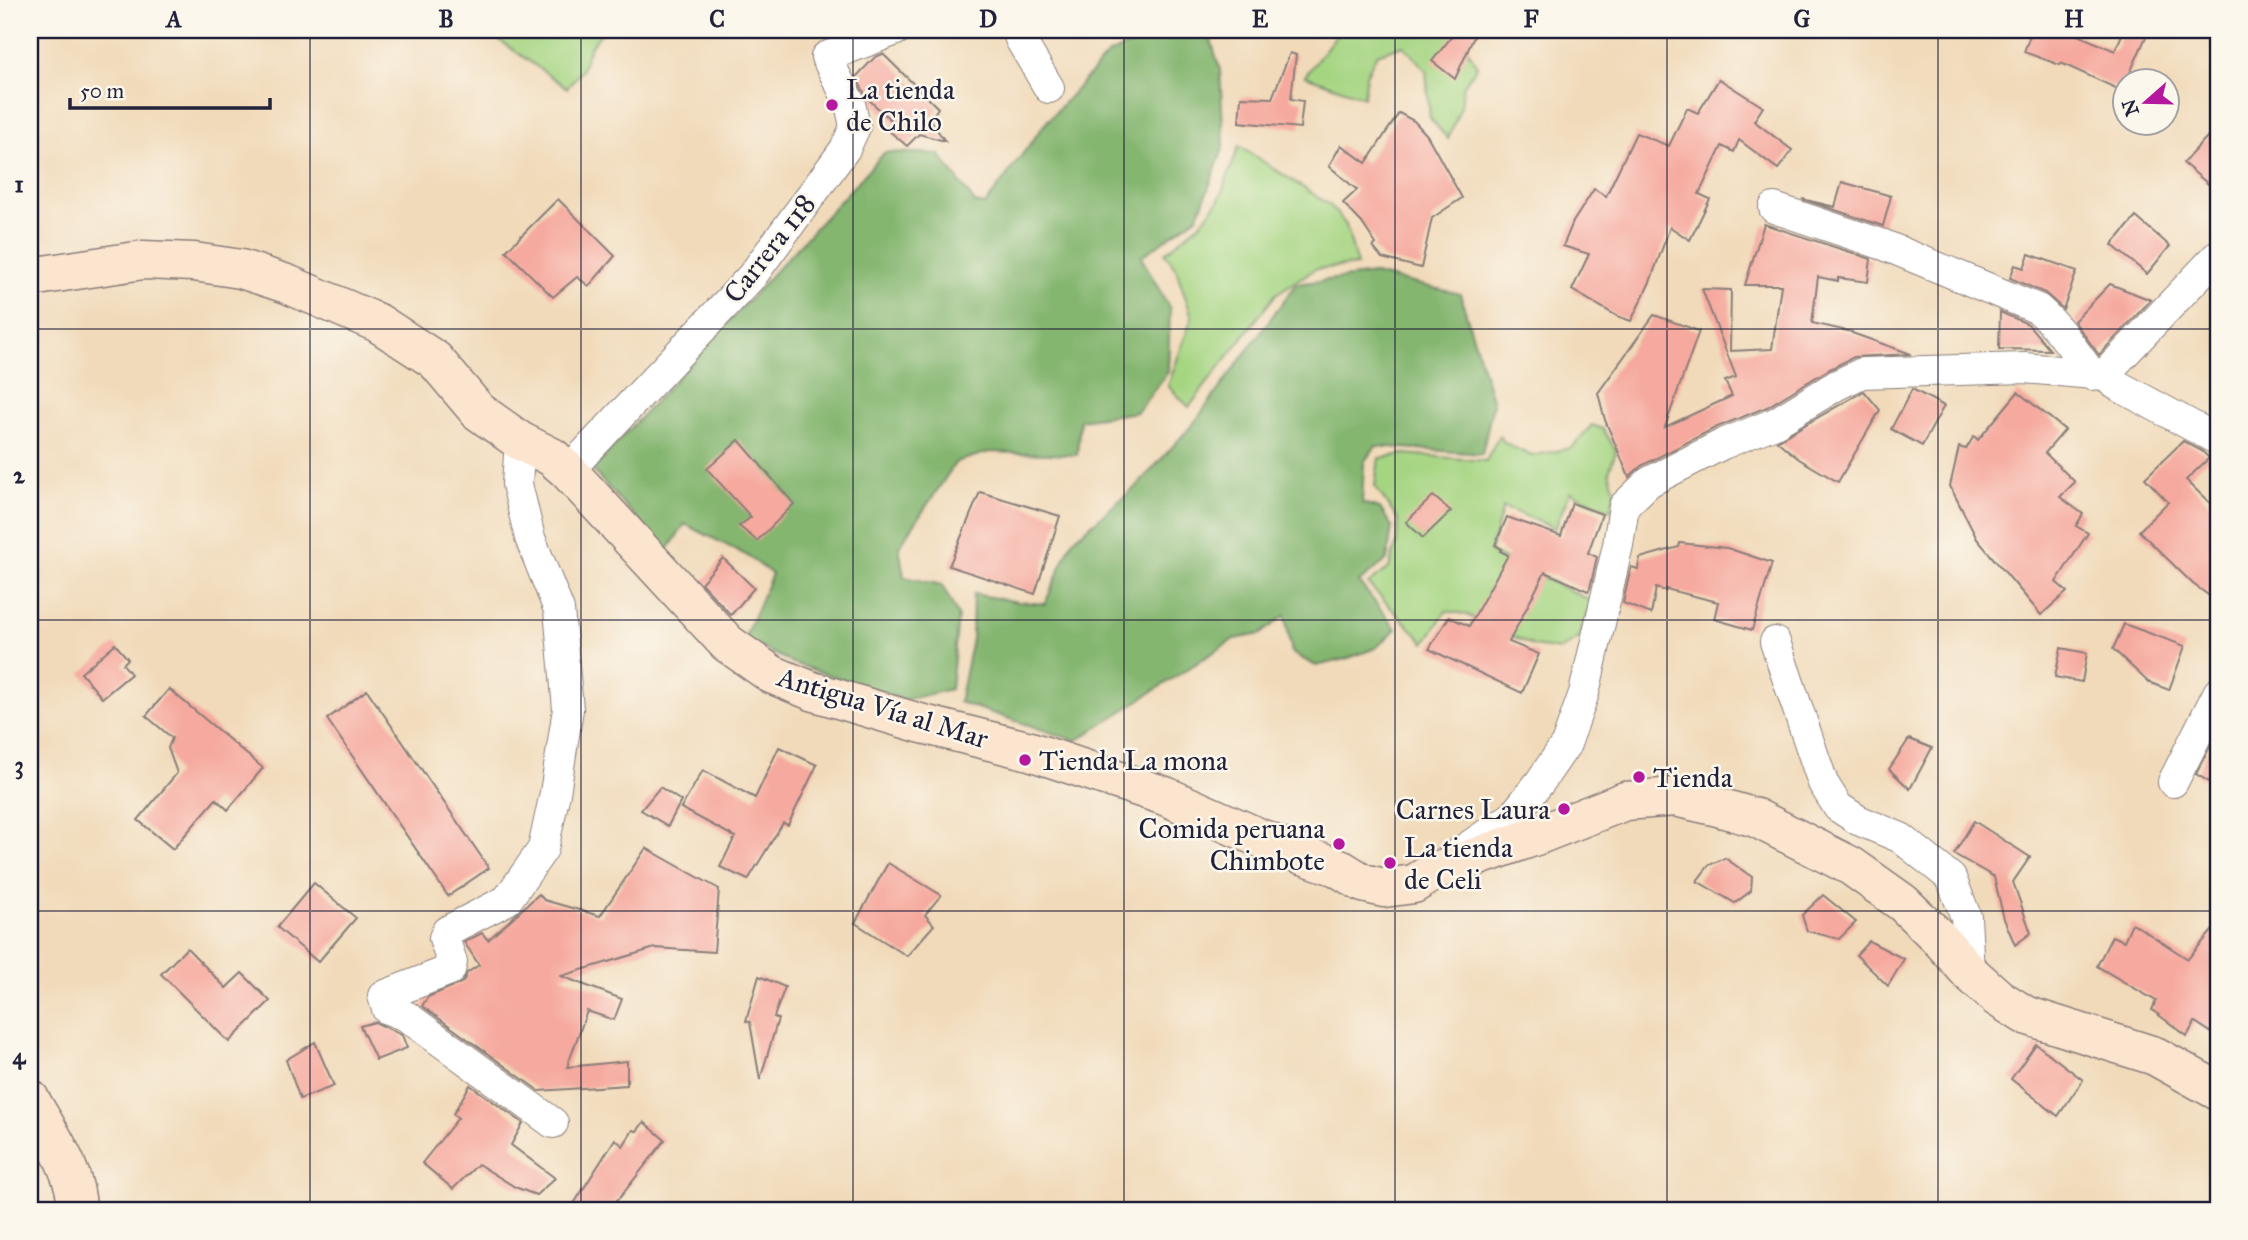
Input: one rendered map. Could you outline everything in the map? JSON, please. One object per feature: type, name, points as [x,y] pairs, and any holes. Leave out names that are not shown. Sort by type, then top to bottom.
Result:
[{"type":"main road","name":"Antigua Vía al Mar","points":[[30,277],[143,260],[194,262],[253,273],[287,284],[377,323],[435,360],[478,411],[520,441],[552,457],[568,471],[727,643],[771,674],[812,691],[919,723],[1030,751],[1165,796],[1285,849],[1337,867],[1363,883],[1384,888],[1414,884],[1433,872],[1625,801],[1675,797],[1756,818],[1850,866],[1903,903],[1939,937],[1969,972],[1998,998],[2025,1015],[2155,1056],[2218,1091]]},
{"type":"main road","points":[[30,1099],[65,1164],[77,1199],[77,1210]]},
{"type":"street","name":"Carrera 118","points":[[568,471],[752,276],[845,149],[855,127],[850,103],[826,57],[896,30]]},
{"type":"street","points":[[1017,30],[1049,88]]},
{"type":"street","points":[[1774,208],[1884,245],[2038,309],[2053,321],[2098,375],[2218,440]]},
{"type":"street","points":[[2098,375],[2218,255]]},
{"type":"street","points":[[1433,872],[1512,817],[1566,744],[1584,693],[1618,545],[1624,506],[1649,482],[1723,444],[1775,423],[1862,373],[2024,368],[2098,375]]},
{"type":"street","points":[[520,441],[517,484],[530,538],[559,610],[568,709],[543,849],[507,900],[447,930],[444,938],[452,962],[450,970],[383,996],[387,1009],[406,1016],[553,1123]]},
{"type":"street","points":[[1775,642],[1823,783],[1838,807],[1858,820],[1901,838],[1951,878],[1966,917],[1969,972]]},
{"type":"street","points":[[2173,782],[2218,693]]},
{"type":"green space","points":[[485,30],[604,30],[590,47],[581,71],[567,88]]},
{"type":"green space","points":[[1166,30],[1208,30],[1220,70],[1224,146],[1198,216],[1141,257],[1170,309],[1168,372],[1137,412],[1080,420],[1077,455],[989,452],[956,462],[899,547],[904,577],[942,585],[958,616],[951,689],[904,700],[793,663],[744,639],[772,574],[746,555],[685,524],[667,551],[592,470],[885,152],[939,154],[975,203],[985,205],[1044,125],[1108,54]]},
{"type":"green space","points":[[1340,30],[1449,30],[1463,41],[1477,66],[1463,87],[1461,106],[1448,139],[1430,118],[1426,70],[1403,45],[1377,54],[1366,75],[1364,97],[1305,76]]},
{"type":"green space","points":[[1239,146],[1330,205],[1346,225],[1357,265],[1315,269],[1276,294],[1189,407],[1168,386],[1192,317],[1176,269],[1165,253],[1202,222],[1219,200]]},
{"type":"green space","points":[[1374,274],[1460,294],[1493,403],[1482,454],[1376,446],[1364,462],[1362,503],[1380,508],[1392,527],[1387,560],[1359,582],[1396,629],[1376,648],[1316,666],[1292,653],[1285,615],[1261,634],[1234,639],[1076,741],[959,702],[972,639],[973,594],[1045,604],[1072,541],[1138,485],[1194,423],[1296,284]]},
{"type":"green space","points":[[1592,425],[1603,429],[1616,451],[1609,472],[1615,490],[1611,510],[1570,492],[1555,528],[1503,507],[1490,552],[1592,601],[1579,638],[1560,650],[1534,646],[1465,614],[1446,611],[1425,643],[1368,584],[1389,568],[1397,542],[1398,520],[1375,486],[1379,458],[1404,454],[1486,461],[1499,436],[1505,443],[1531,456],[1571,448]]},
{"type":"building","points":[[1457,30],[1477,30],[1455,79],[1432,61]]},
{"type":"building","points":[[2032,30],[2066,30],[2115,51],[2124,30],[2149,30],[2133,66],[2112,66],[2112,86],[2061,63],[2060,65],[2024,52]]},
{"type":"building","points":[[1290,53],[1296,55],[1291,99],[1303,101],[1300,128],[1239,122],[1241,97],[1272,98]]},
{"type":"building","points":[[883,54],[938,108],[930,120],[945,141],[919,134],[907,146],[888,130],[894,123],[867,98],[856,77],[875,57]]},
{"type":"building","points":[[1719,79],[1763,107],[1754,121],[1792,150],[1778,169],[1739,140],[1734,152],[1722,146],[1699,194],[1710,199],[1690,240],[1670,227],[1650,282],[1631,321],[1617,316],[1572,290],[1589,254],[1563,246],[1573,222],[1594,189],[1606,196],[1636,133],[1669,146],[1687,108],[1698,113]]},
{"type":"building","points":[[1399,113],[1414,121],[1427,135],[1462,198],[1432,218],[1421,268],[1382,258],[1373,247],[1376,244],[1362,223],[1343,203],[1357,190],[1329,166],[1341,145],[1366,163]]},
{"type":"building","points":[[2218,125],[2218,192],[2183,163]]},
{"type":"building","points":[[1842,182],[1891,196],[1883,226],[1802,199],[1835,207]]},
{"type":"building","points":[[558,199],[615,256],[589,286],[577,277],[553,297],[506,251]]},
{"type":"building","points":[[2136,217],[2170,246],[2147,274],[2112,245]]},
{"type":"building","points":[[1764,224],[1871,259],[1868,282],[1818,277],[1812,323],[1852,332],[1911,354],[1854,357],[1767,407],[1715,428],[1641,466],[1629,477],[1605,420],[1598,393],[1654,315],[1699,331],[1665,427],[1732,396],[1725,381],[1736,377],[1702,289],[1731,290],[1730,351],[1772,349],[1781,285],[1745,285]]},
{"type":"building","points":[[2029,254],[2077,271],[2063,309],[2045,293],[2010,278],[2015,265],[2024,268]]},
{"type":"building","points":[[2110,284],[2151,300],[2099,355],[2074,321]]},
{"type":"building","points":[[2000,312],[2028,324],[2050,350],[1999,349]]},
{"type":"building","points":[[1912,389],[1944,406],[1922,446],[1891,429]]},
{"type":"building","points":[[1864,391],[1880,410],[1838,482],[1799,459],[1777,441]]},
{"type":"building","points":[[2018,392],[2065,430],[2045,453],[2075,482],[2060,497],[2083,514],[2076,526],[2088,533],[2056,582],[2067,592],[2041,615],[1977,539],[1950,486],[1959,447],[1966,449],[1974,436],[1978,440]]},
{"type":"building","points":[[739,440],[794,504],[757,541],[739,526],[751,517],[707,469]]},
{"type":"building","points":[[2183,441],[2209,458],[2186,480],[2218,511],[2218,602],[2193,584],[2139,531],[2168,502],[2145,478]]},
{"type":"building","points":[[980,492],[1060,516],[1035,594],[949,566]]},
{"type":"building","points":[[1433,496],[1451,511],[1423,538],[1406,522]]},
{"type":"building","points":[[1572,503],[1602,514],[1588,553],[1597,557],[1590,588],[1588,591],[1545,572],[1509,642],[1539,654],[1522,693],[1429,649],[1449,617],[1469,626],[1508,555],[1495,545],[1507,517],[1561,536]]},
{"type":"building","points":[[1680,543],[1727,548],[1772,563],[1752,630],[1714,619],[1718,602],[1666,589],[1656,588],[1651,614],[1623,603],[1631,567],[1638,569],[1640,558],[1679,547]]},
{"type":"building","points":[[723,558],[754,588],[731,615],[701,583]]},
{"type":"building","points":[[2124,624],[2185,646],[2169,690],[2148,682],[2113,649]]},
{"type":"building","points":[[115,644],[128,659],[123,664],[131,674],[102,698],[81,673]]},
{"type":"building","points":[[2061,648],[2087,653],[2082,682],[2055,677]]},
{"type":"building","points":[[169,689],[263,768],[228,810],[216,799],[173,849],[138,820],[177,773],[168,748],[172,738],[146,716]]},
{"type":"building","points":[[367,690],[489,868],[448,896],[327,719]]},
{"type":"building","points":[[2218,731],[2218,787],[2196,774]]},
{"type":"building","points":[[1909,739],[1932,748],[1910,789],[1889,769]]},
{"type":"building","points":[[779,747],[817,765],[788,825],[783,823],[748,880],[720,867],[735,837],[681,808],[703,770],[755,798]]},
{"type":"building","points":[[660,787],[681,801],[668,826],[641,810]]},
{"type":"building","points":[[1974,821],[2030,857],[2013,882],[2031,933],[2015,945],[2004,919],[1994,877],[1954,854]]},
{"type":"building","points":[[646,848],[719,889],[714,952],[655,948],[561,976],[622,999],[614,1020],[587,1011],[567,1067],[627,1061],[627,1085],[539,1091],[422,1006],[428,997],[463,982],[467,973],[479,965],[464,942],[482,933],[488,940],[539,894],[544,900],[600,916]]},
{"type":"building","points":[[1725,858],[1752,877],[1751,891],[1735,903],[1697,881],[1709,865]]},
{"type":"building","points":[[888,863],[941,895],[925,915],[934,925],[907,956],[855,923]]},
{"type":"building","points":[[314,883],[356,918],[318,962],[277,927]]},
{"type":"building","points":[[1823,895],[1856,922],[1839,939],[1807,931],[1802,915]]},
{"type":"building","points":[[2132,923],[2188,959],[2218,924],[2218,1020],[2212,1033],[2195,1022],[2187,1036],[2152,1010],[2156,1001],[2097,966],[2112,936],[2124,941]]},
{"type":"building","points":[[1869,941],[1904,959],[1888,986],[1856,955]]},
{"type":"building","points":[[187,948],[226,988],[242,973],[270,1001],[229,1042],[161,974]]},
{"type":"building","points":[[759,976],[785,987],[774,1017],[778,1019],[760,1080],[750,1022],[746,1021]]},
{"type":"building","points":[[375,1022],[402,1035],[407,1048],[376,1060],[360,1026]]},
{"type":"building","points":[[315,1042],[334,1086],[300,1099],[286,1060]]},
{"type":"building","points":[[2036,1044],[2083,1080],[2058,1116],[2011,1079]]},
{"type":"building","points":[[470,1085],[523,1123],[511,1145],[555,1178],[536,1195],[515,1187],[478,1164],[453,1189],[422,1163],[458,1118],[453,1114]]},
{"type":"building","points":[[644,1122],[665,1140],[621,1196],[607,1210],[570,1210],[615,1139],[623,1146],[633,1130],[637,1131]]},
{"type":"place","name":"La tienda de Chilo","points":[[832,105]]},
{"type":"place","name":"Tienda La mona","points":[[1025,760]]},
{"type":"place","name":"Tienda","points":[[1639,777]]},
{"type":"place","name":"Carnes Laura","points":[[1564,809]]},
{"type":"place","name":"Comida peruana Chimbote","points":[[1339,844]]},
{"type":"place","name":"La tienda de Celi","points":[[1390,863]]}]
